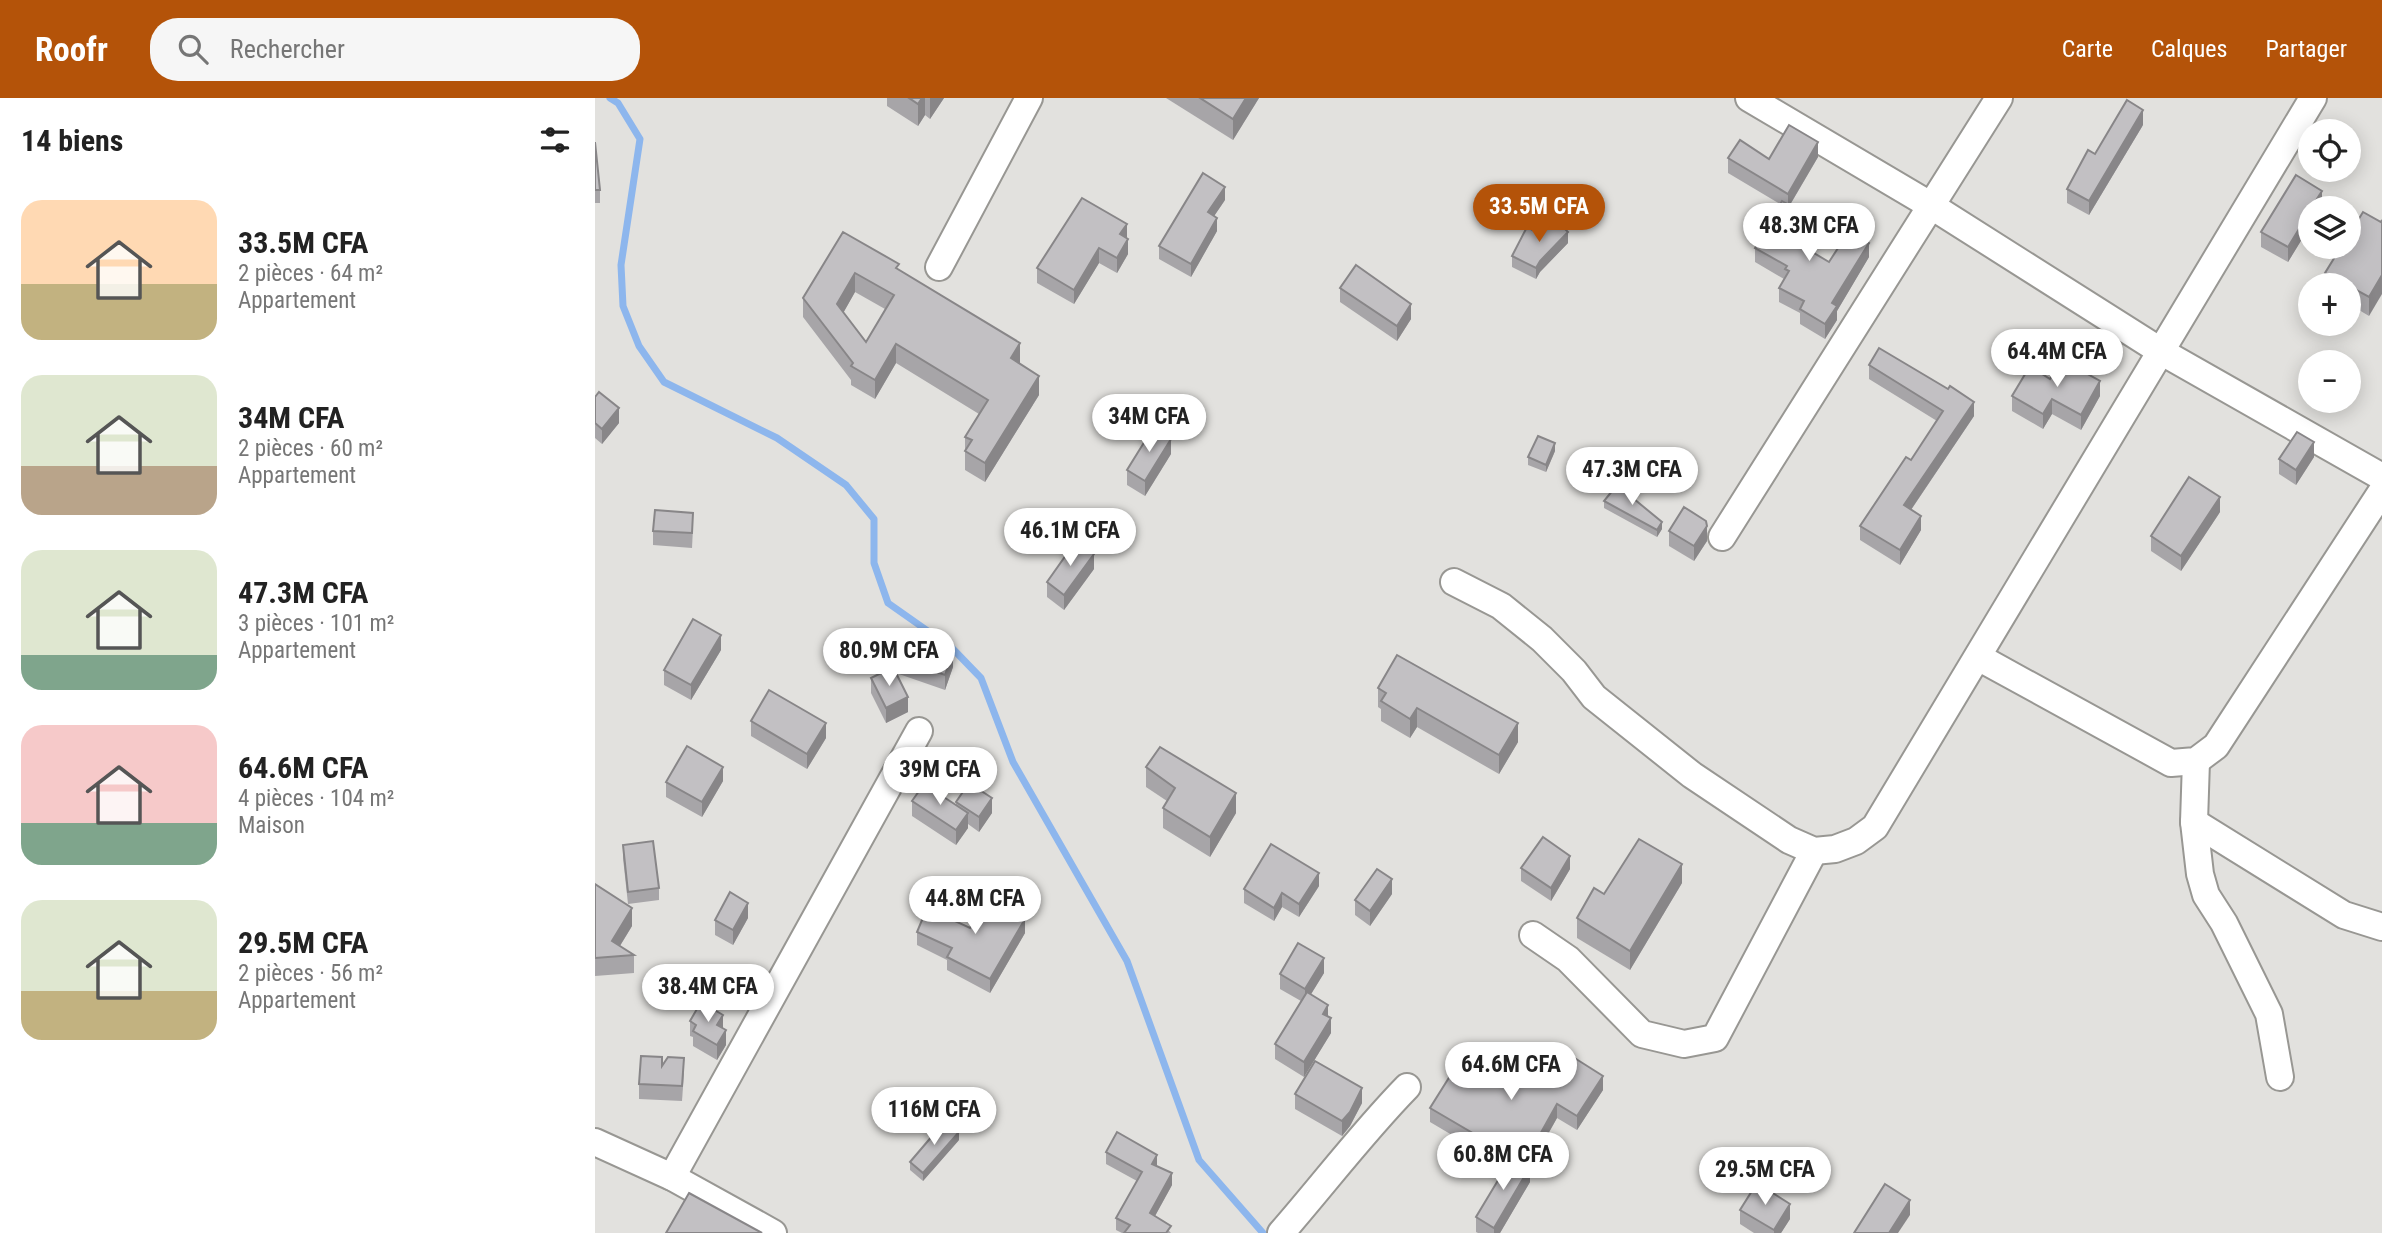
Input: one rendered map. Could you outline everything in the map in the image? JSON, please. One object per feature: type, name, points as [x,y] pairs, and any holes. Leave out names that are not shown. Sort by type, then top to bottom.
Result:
[{"type":"street","points":[[939,267],[1028,98]]},
{"type":"street","points":[[1749,98],[1930,205],[2162,352],[2382,477]]},
{"type":"street","points":[[1722,537],[1999,98]]},
{"type":"street","points":[[1454,582],[1501,606],[1542,639],[1574,671],[1594,697],[1692,775],[1789,840],[1814,850],[1835,849],[1856,841],[1875,827],[2312,98]]},
{"type":"street","points":[[1978,657],[2171,764],[2196,761],[2216,746],[2382,491]]},
{"type":"street","points":[[672,1177],[919,731]]},
{"type":"street","points":[[2196,761],[2194,822],[2200,874],[2206,895],[2224,923],[2269,1014],[2280,1077]]},
{"type":"street","points":[[2194,822],[2344,915],[2382,927]]},
{"type":"street","points":[[1533,935],[1568,959],[1642,1034],[1684,1044],[1714,1038],[1814,850]]},
{"type":"street","points":[[1280,1233],[1369,1126],[1407,1087]]},
{"type":"street","points":[[595,1142],[672,1177],[773,1233]]},
{"type":"building","points":[[909,98],[922,98],[918,104]]},
{"type":"building","points":[[1200,98],[1246,98],[1233,119]]},
{"type":"building","points":[[2127,100],[2143,110],[2089,201],[2067,189],[2088,150],[2095,154]]},
{"type":"building","points":[[1789,125],[1818,142],[1788,194],[1728,158],[1740,140],[1769,159]]},
{"type":"building","points":[[595,142],[600,190],[595,190]]},
{"type":"building","points":[[1203,173],[1225,187],[1208,212],[1217,218],[1191,264],[1159,246]]},
{"type":"building","points":[[2296,175],[2298,182],[2307,182],[2322,191],[2319,196],[2298,196],[2298,231],[2288,247],[2261,232]]},
{"type":"building","points":[[1082,198],[1127,224],[1120,234],[1128,239],[1117,258],[1099,248],[1074,290],[1037,268]]},
{"type":"building","points":[[1782,201],[1807,215],[1792,240],[1829,262],[1849,231],[1869,243],[1832,303],[1837,306],[1825,324],[1800,309],[1804,301],[1779,288],[1789,271],[1785,269],[1787,266],[1755,248]]},
{"type":"building","points":[[2363,212],[2381,222],[2382,220],[2382,275],[2369,297],[2361,293],[2361,273],[2325,273],[2334,259],[2361,259]]},
{"type":"building","points":[[1555,219],[1568,232],[1536,268],[1512,256],[1527,227],[1540,234]]},
{"type":"building","points":[[843,232],[899,264],[896,268],[1020,343],[1011,358],[1039,376],[985,463],[965,451],[972,440],[965,437],[988,400],[896,344],[875,380],[851,366],[853,363],[803,298]],"holes":[[[855,273],[894,295],[866,342],[837,304]]]},
{"type":"building","points":[[1356,265],[1411,304],[1397,326],[1340,288]]},
{"type":"building","points":[[1879,348],[1974,402],[1904,505],[1921,516],[1900,550],[1860,526],[1906,457],[1911,460],[1943,411],[1869,365]]},
{"type":"building","points":[[2058,365],[2069,372],[2073,366],[2100,381],[2081,415],[2052,399],[2043,414],[2012,396],[2030,366],[2050,379]]},
{"type":"building","points":[[599,392],[619,408],[602,429],[595,423],[595,397]]},
{"type":"building","points":[[1153,428],[1171,439],[1145,481],[1127,470]]},
{"type":"building","points":[[2297,432],[2314,442],[2296,470],[2279,459]]},
{"type":"building","points":[[1538,436],[1555,443],[1546,465],[1528,457]]},
{"type":"building","points":[[2189,477],[2220,497],[2181,556],[2151,536]]},
{"type":"building","points":[[1617,485],[1662,522],[1657,530],[1604,501]]},
{"type":"building","points":[[1684,507],[1706,521],[1707,526],[1694,546],[1669,531]]},
{"type":"building","points":[[655,510],[693,513],[692,533],[653,531]]},
{"type":"building","points":[[1076,541],[1094,554],[1064,595],[1047,582]]},
{"type":"building","points":[[693,619],[721,635],[691,685],[664,670]]},
{"type":"building","points":[[902,634],[953,652],[945,675],[894,657]]},
{"type":"building","points":[[1397,655],[1518,723],[1499,755],[1417,708],[1410,719],[1381,701],[1386,693],[1378,688]]},
{"type":"building","points":[[893,667],[908,697],[886,708],[871,678]]},
{"type":"building","points":[[769,690],[826,723],[807,754],[751,721]]},
{"type":"building","points":[[687,746],[723,767],[702,802],[666,782]]},
{"type":"building","points":[[1160,747],[1236,793],[1210,837],[1163,808],[1175,788],[1146,767]]},
{"type":"building","points":[[969,783],[992,798],[979,817],[956,802]]},
{"type":"building","points":[[924,784],[968,813],[956,830],[912,801]]},
{"type":"building","points":[[1543,837],[1570,856],[1551,888],[1521,868]]},
{"type":"building","points":[[1639,839],[1682,864],[1630,951],[1577,918],[1594,888],[1604,894]]},
{"type":"building","points":[[653,841],[659,888],[628,892],[623,845]]},
{"type":"building","points":[[1271,844],[1319,873],[1299,904],[1282,893],[1274,908],[1244,889]]},
{"type":"building","points":[[1377,869],[1392,879],[1370,911],[1355,900]]},
{"type":"building","points":[[595,884],[632,908],[612,941],[634,955],[595,958]]},
{"type":"building","points":[[730,892],[748,903],[733,930],[715,920]]},
{"type":"building","points":[[988,897],[1025,919],[990,979],[947,957],[952,948],[917,932],[927,908],[970,928]]},
{"type":"building","points":[[1298,943],[1324,958],[1305,989],[1280,974]]},
{"type":"building","points":[[1307,992],[1328,1005],[1323,1014],[1331,1018],[1304,1062],[1275,1044]]},
{"type":"building","points":[[701,1002],[723,1015],[717,1025],[726,1030],[717,1045],[693,1031],[696,1025],[690,1021]]},
{"type":"building","points":[[1465,1052],[1517,1082],[1525,1067],[1556,1083],[1573,1057],[1603,1076],[1577,1116],[1557,1104],[1524,1163],[1430,1108]]},
{"type":"building","points":[[641,1056],[662,1057],[662,1066],[668,1057],[684,1058],[682,1086],[639,1084]]},
{"type":"building","points":[[1315,1061],[1362,1088],[1350,1112],[1342,1121],[1295,1094]]},
{"type":"building","points":[[945,1121],[959,1132],[923,1173],[910,1162]]},
{"type":"building","points":[[1117,1132],[1157,1155],[1152,1164],[1172,1173],[1150,1213],[1171,1226],[1166,1233],[1124,1233],[1130,1225],[1116,1218],[1142,1172],[1106,1152]]},
{"type":"building","points":[[1512,1157],[1530,1167],[1494,1228],[1476,1217]]},
{"type":"building","points":[[1757,1183],[1790,1204],[1774,1230],[1740,1210]]},
{"type":"building","points":[[1885,1184],[1910,1200],[1889,1233],[1854,1233]]},
{"type":"building","points":[[689,1193],[762,1233],[666,1233]]},
{"type":"waterway","points":[[610,98],[618,103],[640,139],[621,265],[623,306],[639,346],[664,382],[777,438],[846,485],[874,519],[874,563],[888,603],[952,648],[981,678],[1013,762],[1127,961],[1199,1160],[1263,1233]]}]
